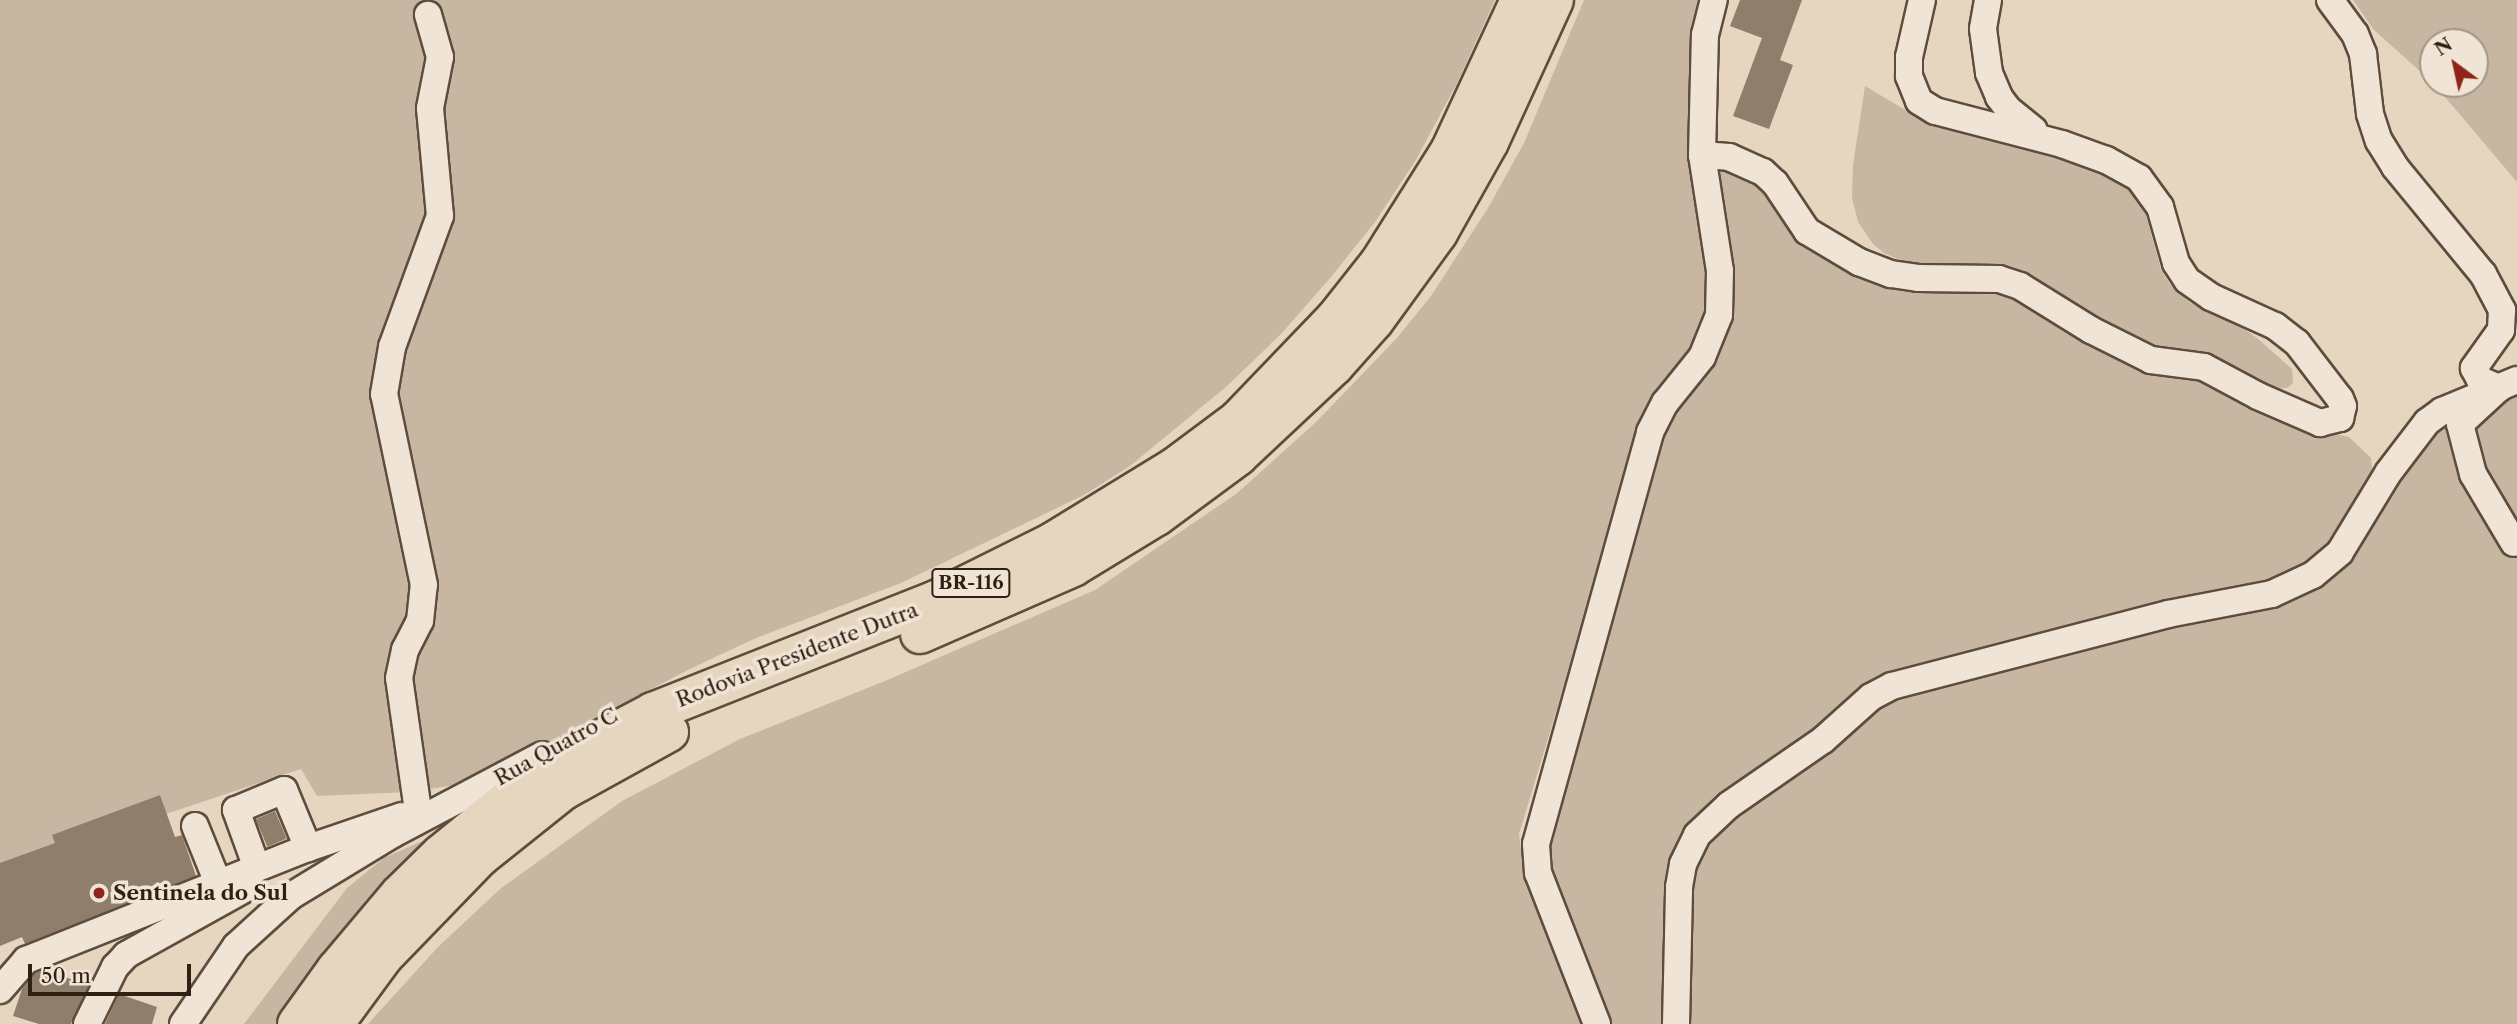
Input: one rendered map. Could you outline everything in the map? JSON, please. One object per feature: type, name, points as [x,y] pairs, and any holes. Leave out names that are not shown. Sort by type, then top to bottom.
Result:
[{"type":"highway","name":"Rodovia Presidente Dutra","points":[[297,1024],[343,961],[400,894],[441,854],[547,768],[653,712],[906,613],[994,572],[1062,537],[1175,467],[1238,420],[1335,319],[1380,262],[1419,204],[1461,130],[1520,0]]},
{"type":"highway","name":"Rodovia Presidente Dutra","points":[[334,1024],[384,956],[430,905],[480,857],[565,790],[664,734],[952,621],[1073,567],[1157,516],[1238,456],[1325,375],[1374,321],[1438,233],[1494,132],[1554,0]]},
{"type":"street","points":[[1597,1024],[1538,873],[1536,844],[1650,432],[1665,403],[1702,356],[1719,315],[1720,271],[1702,155],[1705,35],[1714,0]]},
{"type":"street","points":[[1702,155],[1729,157],[1763,172],[1775,183],[1807,231],[1859,262],[1891,274],[1919,278],[1979,276],[2020,286],[2091,330],[2151,359],[2204,367],[2258,396],[2320,423],[2340,418],[2343,412],[2340,398],[2297,342],[2275,326],[2211,298],[2187,280],[2176,263],[2160,207],[2139,178],[2106,160],[2045,138],[1935,111],[1919,101],[1909,76],[1909,57],[1922,0]]},
{"type":"street","points":[[1988,0],[1983,46],[1993,84],[2008,109],[2045,138]]},
{"type":"street","points":[[2330,0],[2355,34],[2363,54],[2370,114],[2379,141],[2395,167],[2483,274],[2502,310],[2501,330],[2474,368],[2480,380],[2508,384]]},
{"type":"street","points":[[418,811],[399,678],[404,650],[420,621],[424,585],[384,394],[392,347],[440,216],[430,108],[440,57],[428,15]]},
{"type":"street","points":[[2508,384],[2460,424],[2473,474],[2514,543]]},
{"type":"street","points":[[1676,1024],[1678,912],[1683,864],[1698,835],[1729,805],[1823,740],[1871,697],[1892,686],[2168,614],[2272,594],[2313,575],[2340,552],[2388,472],[2427,422],[2442,411],[2508,384]]},
{"type":"street","name":"Rua Quatro C","points":[[183,1024],[236,946],[281,904],[383,840],[614,715],[659,694],[764,653],[994,572]]},
{"type":"street","points":[[257,868],[236,810],[284,790],[308,848]]},
{"type":"street","points":[[0,989],[26,960],[348,833],[467,796]]},
{"type":"street","points":[[195,826],[218,883]]},
{"type":"street","points":[[87,1024],[115,967],[126,954],[348,833]]},
{"type":"shaded area","points":[[0,0],[1495,0],[1456,85],[1416,160],[1375,222],[1331,277],[1282,333],[1227,386],[1130,466],[1084,495],[901,583],[756,638],[468,783],[409,792],[317,796],[301,769],[0,869]]},
{"type":"shaded area","points":[[1584,0],[1702,0],[1691,49],[1687,146],[1711,279],[1710,310],[1618,508],[1519,834],[1525,879],[1585,1024],[368,1024],[437,948],[500,889],[622,801],[740,739],[885,681],[1095,590],[1236,494],[1315,423],[1396,339],[1431,296],[1488,208],[1524,143]]},
{"type":"shaded area","points":[[2353,0],[2517,0],[2517,182],[2446,98],[2489,98],[2489,28],[2419,28],[2419,70],[2374,30]]},
{"type":"shaded area","points":[[1865,86],[1912,114],[2025,142],[2113,177],[2135,195],[2145,211],[2161,270],[2170,284],[2190,303],[2232,321],[2257,338],[2292,369],[2293,383],[2287,388],[2274,389],[2161,352],[2089,315],[1915,267],[1884,253],[1873,244],[1858,222],[1852,198],[1853,165]]},
{"type":"shaded area","points":[[1708,161],[1752,172],[1813,249],[1983,284],[2195,373],[2318,430],[2349,437],[2371,458],[2373,479],[2352,526],[2290,580],[1933,668],[1704,818],[1667,1024],[1608,1024],[1574,940],[1552,865],[1550,846],[1666,421],[1714,355]]},
{"type":"shaded area","points":[[2517,390],[2517,1024],[1689,1024],[1688,904],[1699,859],[1727,823],[1881,705],[1907,690],[2295,592],[2439,427]]},
{"type":"shaded area","points":[[429,838],[360,919],[285,1024],[244,1024],[347,888],[384,858]]},
{"type":"building","points":[[1740,0],[1802,0],[1780,60],[1793,65],[1769,129],[1733,116],[1762,38],[1730,26]]},
{"type":"building","points":[[160,795],[175,837],[182,835],[196,876],[25,944],[22,937],[0,946],[0,863],[55,843],[52,835]]},
{"type":"building","points":[[275,811],[287,839],[267,847],[256,819]]},
{"type":"building","points":[[43,970],[89,985],[71,1024],[39,1024],[13,1016],[22,989],[35,973]]},
{"type":"building","points":[[119,994],[157,1007],[152,1024],[105,1024]]},
{"type":"place","name":"Sentinela do Sul","points":[[99,893]]}]
